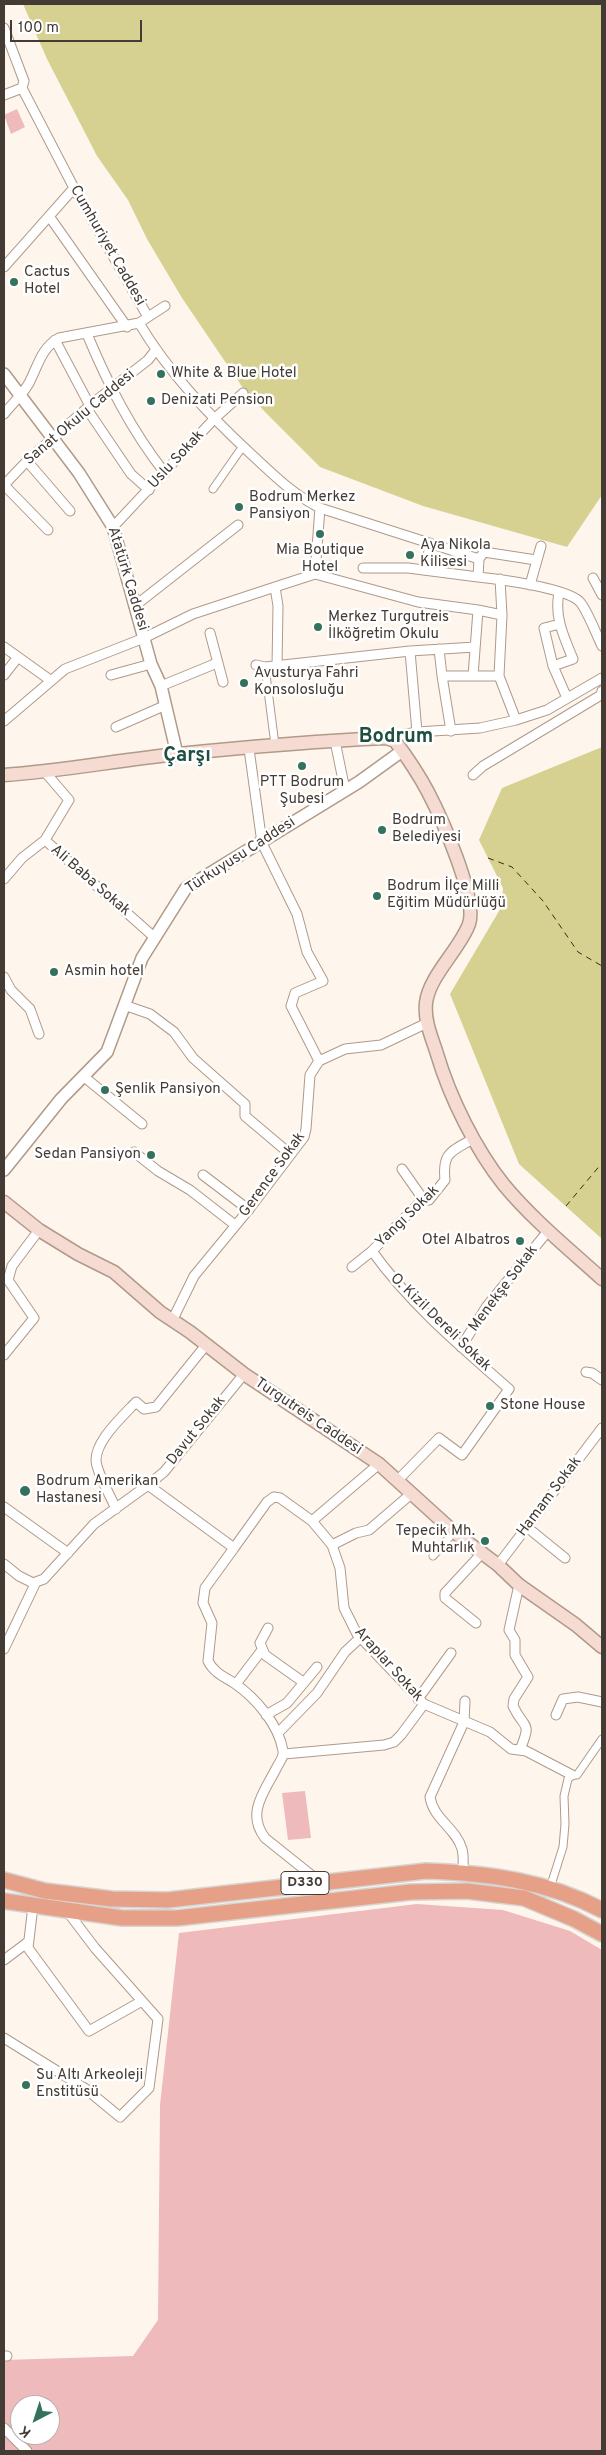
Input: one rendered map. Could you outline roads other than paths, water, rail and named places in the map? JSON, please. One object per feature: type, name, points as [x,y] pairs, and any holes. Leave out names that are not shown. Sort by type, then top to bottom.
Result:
[{"type":"highway","name":"D330","points":[[10,1882],[45,1891],[112,1899],[168,1900],[426,1870],[463,1872],[522,1880],[550,1888],[602,1910]]},
{"type":"highway","name":"D330","points":[[4,1902],[122,1918],[177,1918],[411,1892],[467,1891],[524,1898],[574,1919],[602,1934]]},
{"type":"main road","points":[[4,775],[44,772],[177,754],[249,749],[275,745],[386,738],[395,741],[428,791],[446,832],[469,895],[470,924],[430,989],[426,1002],[427,1023],[442,1071],[486,1161],[505,1186],[548,1231],[602,1279]]},
{"type":"main road","name":"Turgutreis Caddesi","points":[[4,1202],[39,1230],[78,1254],[114,1272],[160,1312],[206,1344],[244,1374],[379,1464],[454,1532],[483,1552],[520,1585],[576,1625],[602,1647]]},
{"type":"street","name":"Cumhuriyet Caddesi","points":[[4,28],[24,81],[22,88],[74,188],[148,317],[139,323],[156,351],[214,419],[296,495],[320,508],[479,559]]},
{"type":"street","points":[[4,95],[22,88]]},
{"type":"street","points":[[4,267],[74,188]]},
{"type":"street","points":[[50,216],[127,327]]},
{"type":"street","points":[[148,317],[165,306]]},
{"type":"street","points":[[4,414],[28,385],[46,348],[55,340],[127,327],[139,323]]},
{"type":"street","points":[[87,334],[111,390],[148,451],[165,473]]},
{"type":"street","points":[[55,340],[90,406],[89,412],[131,474],[150,490]]},
{"type":"street","name":"Sanat Okulu Caddesi","points":[[4,485],[27,461],[90,406],[148,360],[156,351]]},
{"type":"street","name":"Atatürk Caddesi","points":[[4,374],[79,473],[113,527],[151,664],[161,686],[177,754]]},
{"type":"street","name":"Uslu Sokak","points":[[113,527],[150,490],[214,419],[243,393]]},
{"type":"street","points":[[213,489],[243,446]]},
{"type":"street","points":[[27,461],[70,511]]},
{"type":"street","points":[[4,485],[48,530]]},
{"type":"street","points":[[315,574],[320,508]]},
{"type":"street","points":[[136,605],[238,525]]},
{"type":"street","points":[[425,569],[429,543]]},
{"type":"street","points":[[530,585],[541,546]]},
{"type":"street","points":[[478,577],[479,559],[484,552],[536,560]]},
{"type":"street","points":[[363,568],[425,569],[500,579],[559,593],[578,600],[585,608],[602,643]]},
{"type":"street","points":[[4,721],[65,669],[144,638],[193,614],[315,574],[418,602],[502,615]]},
{"type":"street","points":[[593,578],[602,595]]},
{"type":"street","points":[[500,579],[502,615],[499,676],[516,720]]},
{"type":"street","points":[[274,587],[278,606],[277,666]]},
{"type":"street","points":[[553,666],[573,659],[556,607],[559,593]]},
{"type":"street","points":[[473,676],[478,610]]},
{"type":"street","points":[[560,624],[544,628],[553,666],[567,698]]},
{"type":"street","points":[[210,633],[223,682]]},
{"type":"street","points":[[4,647],[50,680]]},
{"type":"street","points":[[275,745],[261,666],[277,666],[410,651],[475,647]]},
{"type":"street","points":[[439,649],[451,731]]},
{"type":"street","points":[[410,651],[416,732]]},
{"type":"street","points":[[4,675],[18,657]]},
{"type":"street","points":[[161,686],[217,663]]},
{"type":"street","points":[[111,675],[151,664]]},
{"type":"street","points":[[442,676],[499,676]]},
{"type":"street","points":[[386,738],[416,732],[480,728],[516,720],[546,710],[602,678]]},
{"type":"street","points":[[473,775],[483,766],[601,695],[602,691]]},
{"type":"street","points":[[116,726],[166,705]]},
{"type":"street","points":[[335,740],[345,790]]},
{"type":"street","points":[[249,749],[262,843],[297,914],[307,952],[323,981],[295,993],[291,1006],[319,1061],[345,1049],[381,1044],[427,1023]]},
{"type":"street","name":"Türkuyusu Caddesi","points":[[4,1170],[61,1099],[107,1052],[142,958],[186,888],[262,843],[402,751]]},
{"type":"street","name":"Ali Baba Sokak","points":[[44,772],[70,800],[44,840],[154,937]]},
{"type":"street","points":[[4,879],[22,858],[44,840]]},
{"type":"street","points":[[4,977],[11,990],[30,1009],[39,1034]]},
{"type":"street","points":[[124,1005],[150,1014],[174,1032],[193,1058],[245,1104],[245,1116],[290,1154]]},
{"type":"street","name":"Gerence Sokak","points":[[172,1320],[194,1276],[249,1210],[304,1137],[310,1075],[319,1061]]},
{"type":"street","points":[[83,1076],[142,1124]]},
{"type":"street","name":"Yangı Sokak","points":[[372,1251],[426,1196],[429,1200],[445,1180],[444,1164],[452,1151],[474,1138]]},
{"type":"street","points":[[134,1152],[158,1172],[190,1190],[236,1225]]},
{"type":"street","points":[[402,1169],[423,1199]]},
{"type":"street","points":[[204,1175],[249,1210]]},
{"type":"street","points":[[4,1355],[34,1318],[8,1280],[12,1266],[39,1230]]},
{"type":"street","name":"Menekşe Sokak","points":[[461,1347],[487,1306],[548,1231]]},
{"type":"street","points":[[352,1267],[372,1251]]},
{"type":"street","name":"O. Kizil Dereli Sokak","points":[[372,1251],[394,1281],[461,1347],[509,1389],[462,1455],[439,1438],[397,1481]]},
{"type":"street","points":[[116,1509],[96,1464],[99,1448],[105,1436],[136,1402],[144,1409],[156,1407],[206,1344]]},
{"type":"street","points":[[586,1372],[592,1373],[602,1380]]},
{"type":"street","name":"Davut Sokak","points":[[36,1582],[44,1579],[94,1524],[164,1472],[244,1374]]},
{"type":"street","name":"Hamam Sokak","points":[[498,1565],[528,1528],[602,1428]]},
{"type":"street","points":[[312,1522],[379,1464]]},
{"type":"street","points":[[148,1485],[234,1548],[205,1588],[203,1603],[212,1624],[208,1662],[217,1673],[236,1684],[266,1715],[278,1733],[284,1754],[256,1810],[255,1821],[265,1838],[320,1882]]},
{"type":"street","points":[[332,1545],[356,1533],[369,1530],[411,1494]]},
{"type":"street","name":"Araplar Sokak","points":[[234,1548],[267,1502],[274,1497],[280,1498],[312,1522],[332,1545],[340,1568],[344,1608],[349,1620],[361,1637],[421,1702],[490,1732],[511,1748],[520,1750],[572,1775]]},
{"type":"street","points":[[4,1507],[68,1552]]},
{"type":"street","points":[[528,1528],[565,1558]]},
{"type":"street","points":[[433,1556],[454,1532]]},
{"type":"street","points":[[476,1623],[445,1598],[445,1592],[483,1552]]},
{"type":"street","points":[[4,1564],[19,1576],[32,1583],[36,1582],[4,1649]]},
{"type":"street","points":[[520,1585],[509,1630],[515,1640],[515,1655],[528,1677],[528,1681],[514,1699],[512,1706],[528,1730],[520,1750]]},
{"type":"street","points":[[268,1628],[260,1643],[265,1656],[303,1682]]},
{"type":"street","points":[[278,1733],[316,1693],[345,1652],[361,1637]]},
{"type":"street","points":[[236,1684],[262,1650]]},
{"type":"street","points":[[284,1754],[384,1745],[394,1742],[451,1653]]},
{"type":"street","points":[[266,1715],[287,1703],[303,1682],[318,1667]]},
{"type":"street","points":[[556,1714],[563,1699],[578,1697],[602,1702]]},
{"type":"street","points":[[463,1872],[463,1850],[461,1844],[436,1813],[431,1805],[430,1797],[464,1722],[465,1701]]},
{"type":"street","points":[[550,1888],[562,1847],[565,1824],[564,1796],[566,1784],[572,1775],[577,1775],[582,1770],[602,1739]]},
{"type":"street","points":[[4,1902],[10,1882]]},
{"type":"street","points":[[33,1906],[28,1948],[89,2031],[142,2001]]},
{"type":"street","points":[[4,2038],[86,2089],[120,2117],[149,2088],[158,2019],[95,1948],[67,1911]]},
{"type":"street","points":[[4,1960],[28,1942]]},
{"type":"street","points":[[4,2428],[28,2451]]},
{"type":"place","name":"Cactus Hotel","points":[[14,282]]},
{"type":"place","name":"White & Blue Hotel","points":[[161,374]]},
{"type":"place","name":"Denizati Pension","points":[[151,401]]},
{"type":"place","name":"Bodrum Merkez Pansiyon","points":[[239,507]]},
{"type":"place","name":"Mia Boutique Hotel","points":[[320,534]]},
{"type":"place","name":"Aya Nikola Kilisesi","points":[[410,555]]},
{"type":"place","name":"Merkez Turgutreis İlköğretim Okulu","points":[[318,627]]},
{"type":"place","name":"Avusturya Fahri Konsolosluğu","points":[[244,683]]},
{"type":"place","name":"PTT Bodrum Şubesi","points":[[302,766]]},
{"type":"place","name":"Bodrum Belediyesi","points":[[382,830]]},
{"type":"place","name":"Bodrum İlçe Milli Eğitim Müdürlüğü","points":[[377,896]]},
{"type":"place","name":"Asmin hotel","points":[[54,972]]},
{"type":"place","name":"Şenlik Pansiyon","points":[[105,1090]]},
{"type":"place","name":"Sedan Pansiyon","points":[[151,1155]]},
{"type":"place","name":"Otel Albatros","points":[[520,1241]]},
{"type":"place","name":"Stone House","points":[[490,1406]]},
{"type":"place","name":"Bodrum Amerikan Hastanesi","points":[[25,1491]]},
{"type":"place","name":"Tepecik Mh. Muhtarlık","points":[[485,1541]]},
{"type":"place","name":"Su Altı Arkeoleji Enstitüsü","points":[[26,2085]]},
{"type":"district","name":"Bodrum","points":[[396,738]]},
{"type":"district","name":"Çarşı","points":[[187,757]]}]
